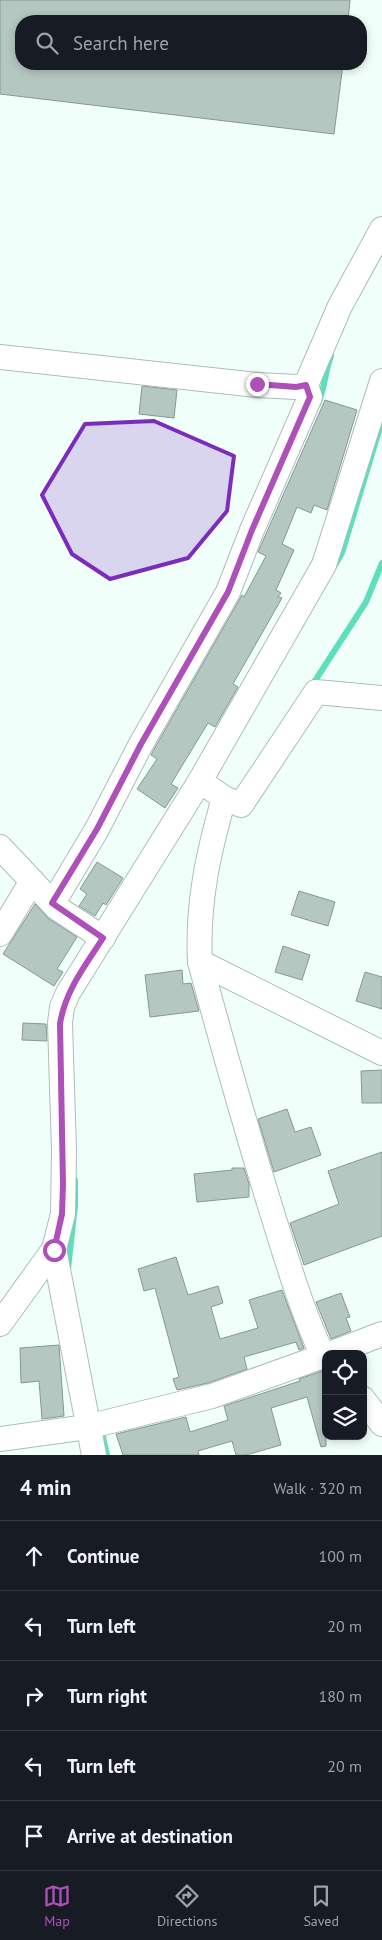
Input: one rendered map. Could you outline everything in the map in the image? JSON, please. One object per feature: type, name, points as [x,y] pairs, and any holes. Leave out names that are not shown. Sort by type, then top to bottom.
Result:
[{"type":"street","points":[[52,903],[97,829],[141,744],[228,592],[310,397],[306,385],[340,306],[382,229]]},
{"type":"street","points":[[0,357],[257,384],[296,387],[306,385]]},
{"type":"street","points":[[0,1324],[54,1250],[62,1214],[64,1152],[60,1024],[62,1007],[68,993],[103,938],[210,788],[324,565],[382,381]]},
{"type":"street","points":[[210,788],[241,805],[316,692],[382,698]]},
{"type":"street","points":[[210,788],[207,860],[199,939],[200,962],[238,1102],[281,1243],[314,1336],[323,1350]]},
{"type":"street","points":[[0,847],[52,903],[103,938]]},
{"type":"street","points":[[0,934],[32,881]]},
{"type":"street","points":[[200,962],[382,1053]]},
{"type":"street","points":[[54,1250],[95,1425],[94,1455]]},
{"type":"street","points":[[339,1350],[382,1334]]},
{"type":"street","points":[[0,1439],[95,1425],[212,1396],[322,1356]]},
{"type":"street","points":[[367,1404],[382,1424]]},
{"type":"highlighted area","points":[[154,421],[234,456],[227,511],[188,558],[110,579],[72,554],[42,495],[85,424]]},
{"type":"building","points":[[0,0],[350,0],[349,15],[15,15],[15,70],[342,70],[334,134],[0,94]]},
{"type":"building","points":[[142,386],[177,390],[174,418],[139,414]]},
{"type":"building","points":[[325,400],[357,410],[327,510],[314,505],[311,513],[297,507],[282,544],[294,550],[276,590],[281,593],[278,597],[282,598],[233,684],[238,687],[215,727],[208,723],[171,784],[178,788],[165,808],[137,789],[157,759],[151,755],[153,751],[242,595],[244,597],[266,556],[258,552]]},
{"type":"building","points":[[97,862],[123,878],[106,905],[103,903],[95,916],[79,906],[87,894],[80,889]]},
{"type":"building","points":[[299,891],[335,902],[328,926],[291,915]]},
{"type":"building","points":[[35,904],[49,919],[77,937],[57,969],[63,972],[54,986],[3,954]]},
{"type":"building","points":[[283,946],[310,955],[302,980],[275,972]]},
{"type":"building","points":[[182,970],[183,984],[191,983],[199,1011],[150,1017],[145,975]]},
{"type":"building","points":[[365,972],[382,977],[382,1009],[356,1001]]},
{"type":"building","points":[[23,1023],[46,1024],[47,1041],[22,1040]]},
{"type":"building","points":[[382,1070],[382,1103],[362,1103],[361,1071]]},
{"type":"building","points":[[287,1109],[295,1132],[311,1127],[321,1155],[274,1172],[258,1119]]},
{"type":"building","points":[[382,1152],[382,1236],[304,1265],[290,1223],[339,1204],[328,1171]]},
{"type":"building","points":[[232,1168],[244,1168],[249,1184],[249,1197],[197,1202],[194,1174],[232,1170]]},
{"type":"building","points":[[176,1257],[188,1295],[218,1286],[223,1303],[211,1307],[220,1339],[258,1328],[249,1300],[282,1290],[304,1348],[299,1350],[296,1342],[244,1357],[247,1369],[208,1383],[177,1390],[173,1379],[179,1377],[155,1288],[144,1291],[138,1269]]},
{"type":"building","points":[[341,1293],[350,1317],[346,1318],[351,1331],[331,1339],[316,1302]]},
{"type":"building","points":[[59,1345],[64,1416],[42,1419],[39,1381],[21,1383],[20,1348]]},
{"type":"building","points":[[322,1371],[322,1440],[326,1440],[326,1446],[321,1447],[307,1397],[271,1408],[281,1445],[246,1455],[236,1455],[232,1441],[198,1451],[199,1455],[123,1455],[116,1434],[186,1417],[190,1432],[228,1420],[224,1406],[300,1381],[299,1379]]},
{"type":"waterway","points":[[318,404],[331,356]]},
{"type":"waterway","points":[[334,567],[342,553],[382,421]]},
{"type":"waterway","points":[[311,687],[366,602],[382,563]]},
{"type":"waterway","points":[[68,1269],[75,1206],[75,1180]]},
{"type":"waterway","points":[[101,1428],[107,1455]]},
{"type":"route","points":[[54,1250],[62,1214],[64,1152],[60,1024],[62,1007],[68,993],[103,938],[52,903],[97,829],[141,744],[228,592],[280,463],[310,397],[306,385],[296,387],[257,384]]}]
